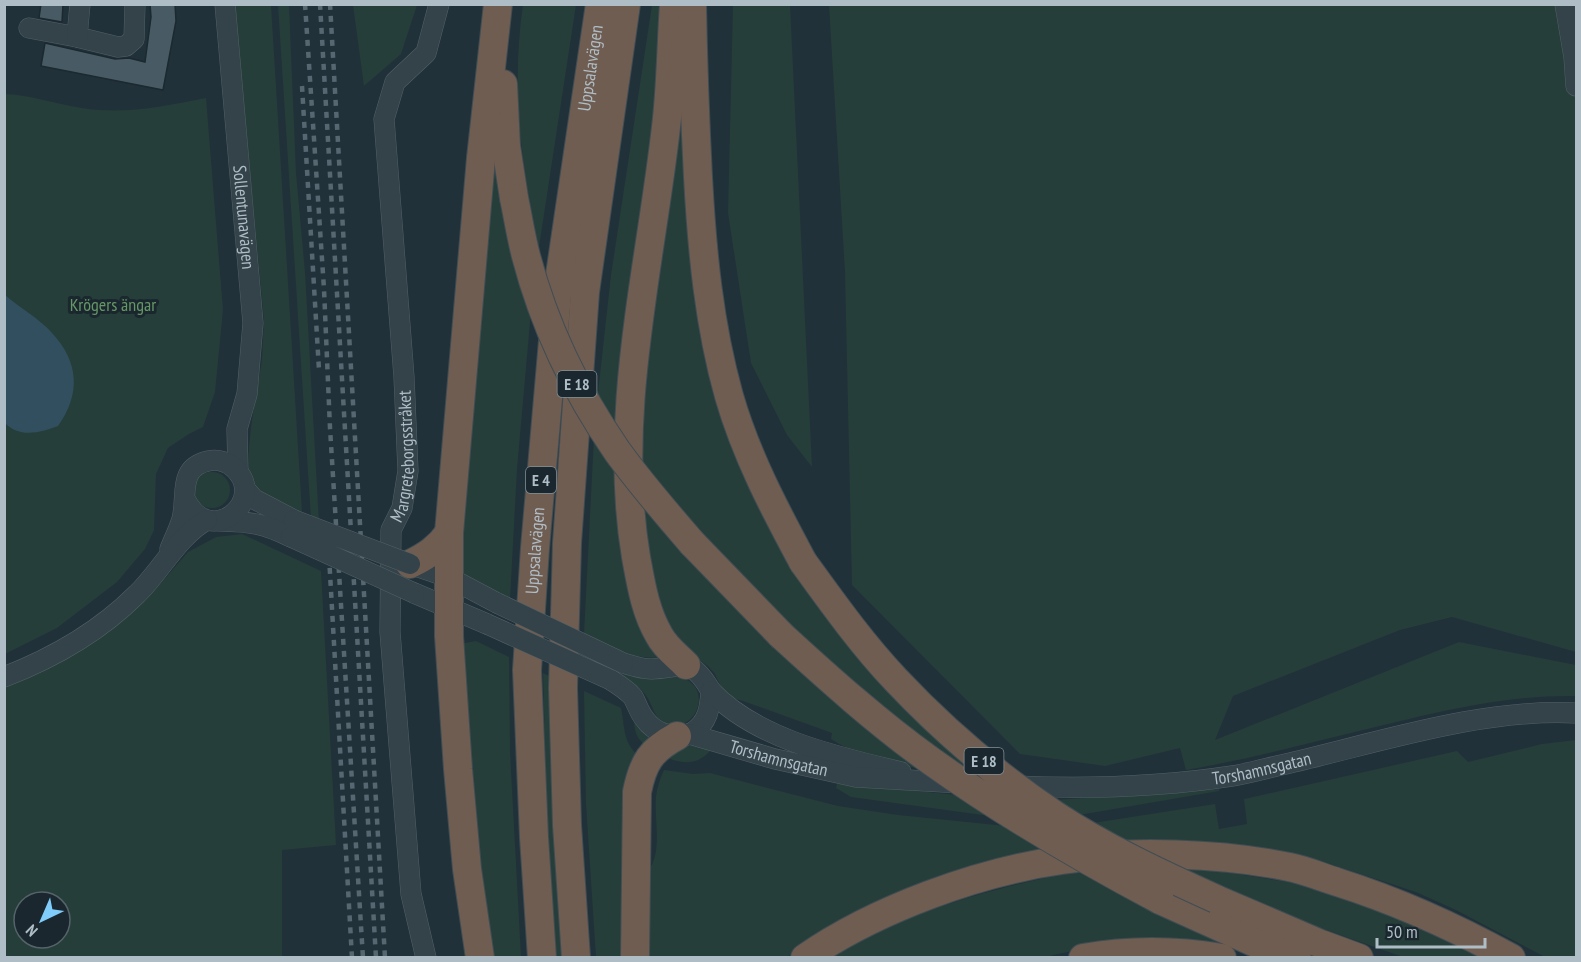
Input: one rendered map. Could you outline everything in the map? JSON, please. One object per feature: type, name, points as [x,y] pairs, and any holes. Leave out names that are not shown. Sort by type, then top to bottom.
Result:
[{"type":"highway","points":[[480,957],[466,858],[458,769],[448,577],[449,533],[481,158],[498,4]]},
{"type":"highway","name":"E 18","points":[[509,4],[505,32],[503,84],[506,146],[513,198],[526,258],[562,356],[590,408],[617,451],[654,499],[692,543],[780,635],[832,682],[929,760],[1084,860],[1160,900],[1260,945],[1297,957]]},
{"type":"highway","name":"Uppsalavägen","points":[[542,957],[526,670],[557,295],[600,4]]},
{"type":"highway","name":"Uppsalavägen","points":[[576,957],[567,825],[563,688],[567,543],[585,292],[626,4]]},
{"type":"highway","points":[[674,4],[666,125],[636,341],[629,468],[633,537],[643,593],[651,620],[660,637],[686,665]]},
{"type":"highway","name":"E 18","points":[[692,4],[693,85],[702,243],[716,346],[747,449],[769,501],[803,562],[861,640],[895,679],[952,735],[1055,815],[1169,878],[1321,944],[1359,957]]},
{"type":"highway","points":[[410,564],[430,554],[449,533]]},
{"type":"highway","points":[[635,957],[637,792],[640,777],[650,756],[659,746],[683,735]]},
{"type":"highway","points":[[805,957],[826,943],[874,918],[940,890],[1062,860],[1129,855],[1207,856],[1290,867],[1387,898],[1458,929],[1511,957]]},
{"type":"highway","points":[[1083,957],[1132,952],[1166,952],[1222,957]]},
{"type":"street","points":[[77,36],[80,4]]},
{"type":"street","points":[[29,28],[77,36],[118,47],[126,46],[134,39],[135,4]]},
{"type":"street","name":"Sollentunavägen","points":[[166,560],[182,517],[186,478],[192,469],[220,453],[237,429],[247,394],[253,323],[225,4]]},
{"type":"street","name":"Margreteborgsstråket","points":[[426,957],[411,894],[390,632],[391,530],[402,508],[408,471],[404,377],[384,119],[395,82],[426,53],[440,4]]},
{"type":"street","points":[[1564,4],[1574,57],[1576,86]]},
{"type":"street","name":"Sollentunavägen","points":[[4,677],[27,668],[78,641],[110,618],[137,594],[194,528],[234,514],[244,498],[237,429]]},
{"type":"street","points":[[211,460],[222,461],[254,499],[292,529]]},
{"type":"street","points":[[185,499],[197,516],[212,521],[253,522],[272,528],[292,529],[448,577],[623,663],[654,669],[686,665]]},
{"type":"street","name":"Torshamnsgatan","points":[[292,529],[414,593],[611,680],[632,696],[644,719],[665,735],[683,735],[856,777],[1065,788],[1143,785],[1233,776],[1455,723],[1509,715],[1576,713]]},
{"type":"street","name":"Torshamnsgatan","points":[[686,665],[696,672],[711,691],[734,712],[783,736],[836,755],[942,781]]},
{"type":"street","points":[[683,735],[699,728],[708,714],[711,691]]},
{"type":"green space","points":[[234,5],[271,5],[302,512],[276,502],[257,491],[250,476],[249,446],[261,367],[264,320]]},
{"type":"green space","points":[[278,5],[289,5],[296,173],[305,272],[319,523],[311,519]]},
{"type":"green space","points":[[353,5],[417,5],[401,54],[364,86]]},
{"type":"green space","points":[[523,5],[576,5],[539,247],[527,187],[520,127],[518,66]]},
{"type":"green space","points":[[652,5],[664,5],[657,113],[621,431],[598,393],[611,275]]},
{"type":"green space","points":[[733,5],[790,5],[812,467],[787,435],[751,363],[728,213]]},
{"type":"green space","points":[[829,5],[1576,5],[1576,652],[1452,617],[1400,630],[1233,696],[1215,740],[1459,642],[1576,665],[1576,696],[1513,699],[1471,706],[1186,770],[1180,748],[1105,766],[1020,754],[852,585],[845,272]]},
{"type":"green space","points":[[685,56],[753,492],[984,775],[966,774],[847,682],[701,532],[636,453]]},
{"type":"green space","name":"Krögers ängar","points":[[5,94],[82,108],[113,111],[144,109],[206,98],[223,310],[215,392],[203,427],[168,448],[156,474],[154,530],[145,549],[117,582],[57,628],[5,654]]},
{"type":"green space","points":[[491,148],[531,311],[517,469],[510,599],[462,576],[462,526]]},
{"type":"green space","points":[[594,437],[621,476],[666,657],[633,655],[584,634]]},
{"type":"green space","points":[[212,472],[225,477],[230,490],[225,503],[212,508],[199,503],[194,490],[199,477]]},
{"type":"green space","points":[[636,496],[724,597],[768,640],[922,769],[864,755],[831,739],[832,733],[725,696],[715,674],[708,666],[694,657],[663,629]]},
{"type":"green space","points":[[242,534],[321,571],[336,845],[282,850],[282,957],[5,958],[5,685],[133,610],[188,552],[216,537]]},
{"type":"green space","points":[[476,641],[509,657],[510,752],[521,957],[488,957],[460,644]]},
{"type":"green space","points":[[543,673],[549,676],[556,877],[563,957],[556,957],[549,881]]},
{"type":"green space","points":[[623,673],[647,679],[675,677],[687,680],[695,686],[698,694],[699,703],[696,712],[683,724],[675,725],[661,721],[642,690],[621,677]]},
{"type":"green space","points":[[584,691],[621,708],[630,747],[640,757],[628,957],[596,957],[586,804]]},
{"type":"green space","points":[[634,717],[640,728],[654,740],[647,747],[636,734]]},
{"type":"green space","points":[[1576,740],[1576,957],[1545,957],[1456,910],[1416,892],[1318,860],[1221,844],[1131,844],[1093,823],[1215,804],[1219,829],[1247,824],[1244,799],[1457,751],[1468,762],[1542,744]]},
{"type":"green space","points":[[696,745],[711,750],[693,762],[681,762],[660,755],[678,746]]},
{"type":"green space","points":[[664,770],[693,774],[710,773],[838,806],[898,815],[1006,826],[1048,853],[831,929],[787,957],[644,958],[648,871],[653,863],[657,845],[656,797]]},
{"type":"green space","points":[[852,782],[958,795],[990,816],[851,797],[836,788],[837,784]]},
{"type":"green space","points":[[1219,789],[1219,791],[1079,815],[1055,800]]},
{"type":"green space","points":[[1178,868],[1225,872],[1312,886],[1391,911],[1489,957],[1403,957],[1312,925]]},
{"type":"green space","points":[[1080,870],[1229,945],[1112,946],[1042,958],[832,958],[891,926],[952,903],[983,893]]},
{"type":"water","points":[[4,294],[47,327],[68,355],[72,367],[74,378],[71,402],[58,426],[44,431],[30,433],[17,431],[5,423]]},
{"type":"building","points":[[41,4],[63,4],[62,22],[39,18]]},
{"type":"building","points":[[150,4],[175,4],[176,21],[163,90],[41,66],[45,43],[115,59],[129,58],[145,62],[151,17]]},
{"type":"railway","points":[[305,4],[363,958]]},
{"type":"railway","points":[[320,4],[376,958]]},
{"type":"railway","points":[[330,4],[385,958]]},
{"type":"railway","points":[[302,86],[319,370]]},
{"type":"railway","points":[[329,556],[352,958]]}]
